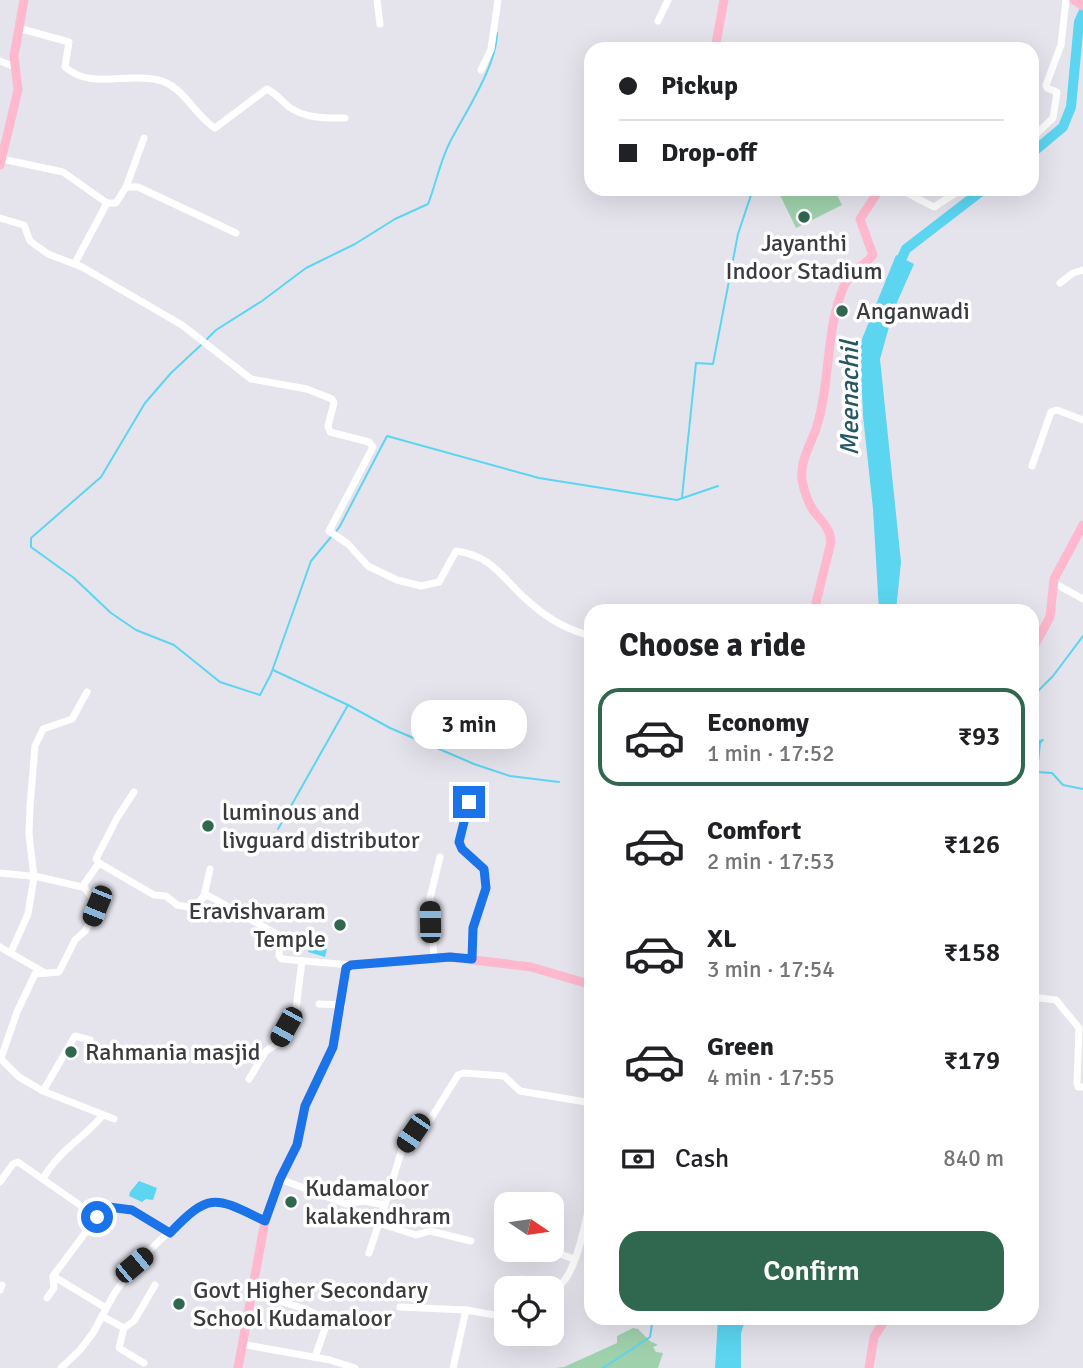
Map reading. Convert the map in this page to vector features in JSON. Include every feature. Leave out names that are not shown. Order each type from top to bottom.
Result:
[{"type":"main road","points":[[1,162],[18,90],[15,66],[18,28],[24,0]]},
{"type":"main road","points":[[716,42],[724,0]]},
{"type":"main road","points":[[1074,0],[1083,6]]},
{"type":"main road","points":[[816,604],[831,542],[830,533],[811,508],[806,496],[802,461],[822,406],[832,329],[843,288],[849,278],[873,255],[860,219],[875,196]]},
{"type":"main road","points":[[1039,637],[1050,617],[1054,579],[1083,524]]},
{"type":"main road","points":[[238,1368],[265,1221],[280,1179],[297,1145],[305,1106],[333,1047],[346,968],[351,965],[378,965],[434,958],[472,959],[531,967],[584,983]]},
{"type":"main road","points":[[869,1368],[874,1337],[882,1325]]},
{"type":"street","points":[[377,0],[380,24]]},
{"type":"street","points":[[481,70],[491,49],[498,0]]},
{"type":"street","points":[[658,21],[668,0]]},
{"type":"street","points":[[1039,130],[1055,113],[1057,92],[1047,89],[1046,85],[1061,45],[1066,0]]},
{"type":"street","points":[[18,28],[69,42],[65,66],[79,78],[150,78],[163,81],[215,128],[267,89],[303,114],[345,118]]},
{"type":"street","points":[[0,61],[15,66]]},
{"type":"street","points":[[1,162],[63,172],[107,203],[116,202],[126,187],[144,138]]},
{"type":"street","points":[[126,187],[138,187],[236,233]]},
{"type":"street","points":[[913,196],[934,207],[951,196]]},
{"type":"street","points":[[75,263],[107,203]]},
{"type":"street","points":[[0,218],[22,223],[30,241],[48,254],[75,263],[171,318],[253,380],[307,389],[332,398],[334,403],[328,426],[330,432],[372,445],[332,534],[348,544],[368,566],[397,580],[421,586],[439,582],[456,551],[473,553],[485,559],[534,607],[566,627],[584,633]]},
{"type":"street","points":[[1060,283],[1073,273],[1083,270]]},
{"type":"street","points":[[1032,466],[1051,412],[1057,410],[1083,419]]},
{"type":"street","points":[[1054,583],[1083,599]]},
{"type":"street","points":[[10,952],[28,914],[34,877],[29,834],[35,746],[43,729],[72,719],[86,692]]},
{"type":"street","points":[[464,791],[469,802],[459,842],[462,849],[484,869],[486,888],[473,928],[472,959]]},
{"type":"street","points":[[134,792],[96,859],[99,863],[154,895],[166,896],[177,905],[187,908],[197,906],[204,896],[210,870]]},
{"type":"street","points":[[434,958],[430,898],[440,857]]},
{"type":"street","points":[[83,886],[99,863]]},
{"type":"street","points":[[0,873],[12,872],[83,886],[92,896],[100,898],[92,919],[85,931],[75,940],[59,972],[35,974],[0,1058],[19,1077],[43,1091],[114,1119]]},
{"type":"street","points":[[204,896],[209,896],[280,936],[279,956],[282,959],[351,965]]},
{"type":"street","points":[[0,947],[46,973]]},
{"type":"street","points":[[249,1079],[266,1051],[277,1044],[296,1009],[302,961]]},
{"type":"street","points":[[1039,998],[1056,1000],[1079,1028],[1077,1083],[1078,1087],[1083,1087]]},
{"type":"street","points":[[319,1004],[342,1005]]},
{"type":"street","points":[[43,1091],[75,1036],[90,1040]]},
{"type":"street","points":[[369,1253],[402,1149],[413,1133],[430,1120],[458,1075],[469,1072],[504,1076],[520,1091],[584,1100]]},
{"type":"street","points":[[43,1178],[52,1161],[92,1128],[103,1115]]},
{"type":"street","points":[[0,1182],[13,1164],[18,1162],[97,1217]]},
{"type":"street","points":[[280,1179],[346,1204],[364,1201],[385,1205]]},
{"type":"street","points":[[61,1368],[80,1350],[134,1265],[192,1210],[212,1201],[228,1204],[265,1221]]},
{"type":"street","points":[[47,1298],[54,1287],[53,1276],[97,1217],[109,1207],[132,1210],[170,1233]]},
{"type":"street","points":[[379,1223],[416,1235],[430,1231],[471,1241]]},
{"type":"street","points":[[564,1280],[574,1259],[584,1223]]},
{"type":"street","points":[[564,1255],[574,1259]]},
{"type":"street","points":[[53,1276],[124,1328]]},
{"type":"street","points":[[144,1363],[119,1348],[124,1328],[134,1321],[155,1285]]},
{"type":"street","points":[[251,1292],[305,1309],[328,1320],[315,1357]]},
{"type":"street","points":[[400,1307],[466,1310],[494,1315]]},
{"type":"street","points":[[453,1368],[466,1310]]},
{"type":"street","points":[[242,1344],[315,1357],[328,1364],[355,1368]]},
{"type":"green space","name":"Jayanthi Indoor Stadium","points":[[780,196],[838,196],[842,205],[796,228]]},
{"type":"green space","points":[[633,1328],[658,1345],[653,1347],[656,1352],[663,1353],[658,1368],[556,1368],[564,1367],[617,1343],[617,1336]]},
{"type":"water","points":[[896,255],[914,264],[894,309],[880,359],[901,562],[897,604],[879,604],[873,509],[863,416],[860,344]]},
{"type":"water","points":[[311,940],[328,944],[325,957],[308,952]]},
{"type":"water","points":[[139,1181],[157,1188],[153,1200],[146,1199],[142,1202],[129,1196]]},
{"type":"water","points":[[718,1325],[744,1325],[741,1333],[741,1368],[715,1368]]},
{"type":"waterway","name":"Meenachil","points":[[1039,147],[1063,127],[1071,107],[1079,22],[1083,13]]},
{"type":"waterway","points":[[205,341],[216,330],[262,301],[306,268],[428,204],[447,149],[486,74],[496,46],[497,33]]},
{"type":"waterway","points":[[682,497],[696,363],[713,364],[738,234],[751,196]]},
{"type":"waterway","name":"Meenachil","points":[[896,271],[906,249],[975,196]]},
{"type":"waterway","points":[[201,345],[171,373],[145,403],[101,477],[31,538],[31,547],[74,578],[111,613],[136,630],[174,645],[220,682],[260,695],[271,674],[311,561],[331,537]]},
{"type":"waterway","points":[[335,533],[387,436],[539,478],[677,500],[718,486]]},
{"type":"waterway","points":[[1039,690],[1083,636]]},
{"type":"waterway","points":[[273,670],[390,728],[474,764],[510,776],[559,782]]},
{"type":"waterway","points":[[278,829],[348,705]]},
{"type":"waterway","points":[[1039,741],[1043,740],[1039,753]]},
{"type":"waterway","points":[[1039,772],[1052,773],[1063,785],[1083,789]]},
{"type":"waterway","points":[[603,1368],[650,1337],[652,1325]]},
{"type":"place","name":"Jayanthi Indoor Stadium","points":[[804,217]]},
{"type":"place","name":"Anganwadi","points":[[842,311]]},
{"type":"place","name":"luminous and livguard distributor","points":[[208,826]]},
{"type":"place","name":"Eravishvaram Temple","points":[[340,925]]},
{"type":"place","name":"Rahmania masjid","points":[[71,1052]]},
{"type":"place","name":"Kudamaloor kalakendhram","points":[[291,1202]]},
{"type":"place","name":"Govt Higher Secondary School Kudamaloor","points":[[179,1304]]},
{"type":"route","points":[[97,1217],[109,1207],[132,1210],[170,1233],[192,1210],[212,1201],[228,1204],[265,1221],[280,1179],[297,1145],[309,1095],[333,1047],[346,968],[351,965],[378,965],[434,958],[472,959],[473,928],[486,888],[484,869],[462,849],[459,842],[469,802]]}]
